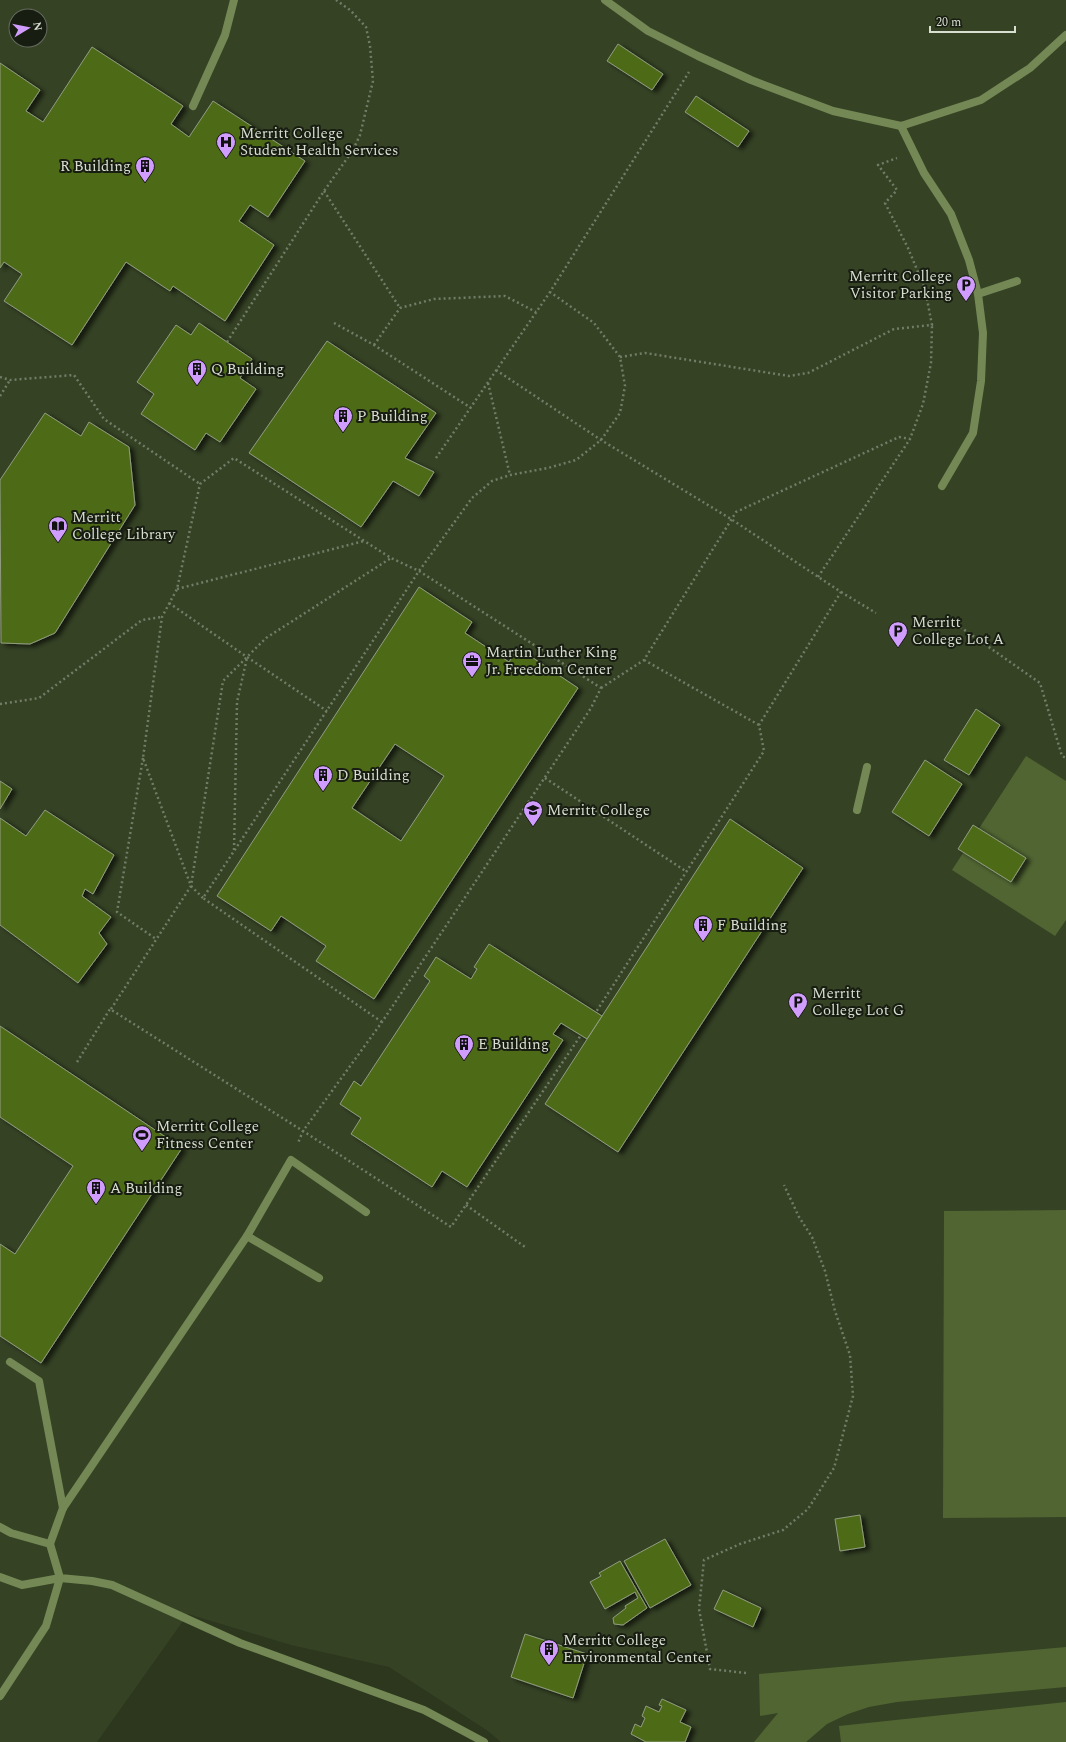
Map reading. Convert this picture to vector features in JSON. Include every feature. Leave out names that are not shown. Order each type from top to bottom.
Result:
[{"type":"lane","points":[[194,106],[225,35],[234,0]]},
{"type":"lane","points":[[605,0],[648,31],[751,80],[833,111],[901,126],[981,100],[1030,68],[1066,35]]},
{"type":"lane","points":[[901,126],[924,173],[951,214],[969,260],[978,294],[983,333],[981,381],[972,433],[942,486]]},
{"type":"lane","points":[[978,294],[1018,281]]},
{"type":"lane","points":[[857,810],[867,767]]},
{"type":"lane","points":[[0,1696],[46,1626],[60,1578],[50,1544],[63,1508],[247,1236],[291,1160],[366,1212]]},
{"type":"lane","points":[[247,1236],[319,1278]]},
{"type":"lane","points":[[10,1362],[39,1381],[63,1508]]},
{"type":"lane","points":[[0,1527],[11,1533],[50,1544]]},
{"type":"lane","points":[[0,1577],[22,1585],[60,1578],[92,1581],[112,1585],[240,1643],[424,1710],[484,1742]]},
{"type":"path","points":[[227,342],[324,191],[353,150],[360,136],[373,81],[366,27],[350,10],[336,0]]},
{"type":"path","points":[[436,458],[550,292],[698,56]]},
{"type":"path","points":[[818,577],[910,439],[923,404],[931,363],[932,325],[924,289],[908,248],[884,203],[897,190],[878,165],[914,152]]},
{"type":"path","points":[[324,191],[400,308]]},
{"type":"path","points":[[203,898],[419,571],[472,498],[492,481],[510,475],[548,468],[576,460],[601,440],[620,413],[625,386],[620,357],[594,323],[550,292]]},
{"type":"path","points":[[374,345],[400,308],[434,299],[505,296],[536,312]]},
{"type":"path","points":[[334,323],[374,345],[471,408]]},
{"type":"path","points":[[620,357],[645,353],[789,376],[808,373],[894,329],[932,325]]},
{"type":"path","points":[[496,370],[601,440],[731,519],[841,592],[876,613]]},
{"type":"path","points":[[0,378],[10,380],[74,375],[104,419],[200,484]]},
{"type":"path","points":[[0,396],[10,380]]},
{"type":"path","points":[[488,383],[510,475]]},
{"type":"path","points":[[303,1131],[382,1022],[591,708],[601,688],[644,660],[736,512],[899,437],[910,439]]},
{"type":"path","points":[[156,939],[117,912],[143,758],[162,617],[177,589],[200,484],[234,458],[391,558],[419,571],[601,688]]},
{"type":"path","points":[[177,589],[365,541]]},
{"type":"path","points":[[77,1062],[191,886],[223,681],[266,638],[391,558]]},
{"type":"path","points":[[596,1012],[764,751],[759,725],[841,592]]},
{"type":"path","points":[[170,603],[247,657],[327,710]]},
{"type":"path","points":[[0,704],[39,698],[142,620],[162,617]]},
{"type":"path","points":[[956,624],[1040,683],[1062,756],[1066,758]]},
{"type":"path","points":[[234,851],[237,702],[247,657]]},
{"type":"path","points":[[644,660],[759,725]]},
{"type":"path","points":[[143,758],[191,886],[203,898],[382,1022]]},
{"type":"path","points":[[545,778],[687,872]]},
{"type":"path","points":[[110,1009],[451,1227],[581,1035]]},
{"type":"path","points":[[746,1673],[710,1669],[700,1609],[704,1560],[740,1544],[783,1530],[808,1509],[834,1468],[854,1396],[850,1355],[835,1311],[825,1271],[812,1237],[799,1217],[784,1185]]},
{"type":"path","points":[[466,1205],[525,1247]]},
{"type":"shaded area","name":"Merritt College","points":[[0,0],[1066,0],[1066,1742],[501,1742],[488,1731],[389,1667],[291,1645],[188,1614],[97,1742],[0,1742]]},
{"type":"shaded area","points":[[1026,756],[1066,781],[1066,920],[1055,936],[952,870]]},
{"type":"shaded area","points":[[1066,1210],[1066,1517],[943,1518],[944,1211]]},
{"type":"shaded area","points":[[1066,1647],[1066,1687],[897,1702],[869,1707],[848,1714],[827,1724],[806,1742],[754,1742],[778,1713],[760,1716],[759,1674]]},
{"type":"shaded area","points":[[1066,1702],[1066,1742],[841,1742],[839,1726]]},
{"type":"building","points":[[618,44],[663,74],[652,90],[607,61]]},
{"type":"building","name":"R Building","points":[[92,47],[183,106],[171,124],[189,137],[213,101],[305,161],[268,217],[250,205],[239,221],[274,245],[225,321],[173,286],[170,291],[126,262],[72,345],[4,301],[22,274],[4,262],[0,268],[0,63],[40,90],[26,111],[43,122]]},
{"type":"building","points":[[696,96],[749,131],[738,147],[685,112]]},
{"type":"building","name":"Q Building","points":[[199,323],[252,359],[240,378],[256,389],[220,442],[206,433],[195,450],[141,414],[154,394],[137,382],[176,325],[191,335]]},
{"type":"building","name":"P Building","points":[[327,341],[436,413],[405,458],[434,472],[419,496],[393,481],[361,527],[249,453]]},
{"type":"building","points":[[45,413],[81,436],[89,422],[129,447],[135,505],[55,633],[30,644],[1,643],[0,480]]},
{"type":"building","name":"D Building","points":[[419,587],[472,622],[465,633],[509,662],[518,648],[578,688],[374,999],[316,961],[326,946],[281,916],[271,931],[217,896]],"holes":[[[395,744],[444,776],[401,841],[352,808]]]},
{"type":"building","points":[[976,709],[1000,725],[969,775],[944,760]]},
{"type":"building","points":[[925,760],[962,784],[929,836],[892,812]]},
{"type":"building","points":[[0,781],[12,789],[0,809]]},
{"type":"building","points":[[45,810],[114,855],[93,894],[85,889],[82,896],[111,917],[99,933],[107,944],[78,983],[0,925],[0,818],[26,836]]},
{"type":"building","name":"F Building","points":[[730,819],[803,868],[618,1152],[545,1104]]},
{"type":"building","points":[[973,825],[1026,858],[1011,882],[958,849]]},
{"type":"building","name":"E Building","points":[[489,944],[602,1016],[587,1039],[561,1023],[553,1034],[563,1040],[467,1187],[442,1171],[432,1187],[351,1134],[361,1118],[340,1104],[354,1081],[361,1086],[430,981],[424,976],[436,957],[471,979],[477,969],[474,967]]},
{"type":"building","name":"A Building","points":[[0,1026],[182,1148],[41,1363],[0,1336],[0,1244],[15,1254],[73,1166],[0,1117]]},
{"type":"building","points":[[860,1515],[865,1547],[840,1551],[835,1519]]},
{"type":"building","name":"Merritt College Environmental Center","points":[[665,1539],[691,1585],[650,1608],[624,1561]]},
{"type":"building","name":"Merritt College Environmental Center","points":[[620,1561],[647,1608],[623,1625],[614,1624],[613,1618],[626,1608],[625,1606],[638,1598],[635,1592],[605,1609],[590,1582],[601,1576],[599,1573]]},
{"type":"building","points":[[723,1590],[761,1608],[753,1627],[714,1609]]},
{"type":"building","name":"Merritt College Environmental Center","points":[[525,1634],[587,1654],[573,1698],[511,1677]]},
{"type":"building","points":[[662,1699],[686,1710],[680,1722],[691,1727],[685,1742],[646,1742],[631,1734],[635,1724],[641,1727],[645,1718],[642,1716],[646,1706],[659,1712],[662,1706],[659,1705]]},
{"type":"place","name":"Merritt College Student Health Services","points":[[226,159]]},
{"type":"place","name":"R Building","points":[[145,183]]},
{"type":"place","name":"Merritt College Visitor Parking","points":[[966,302]]},
{"type":"place","name":"Q Building","points":[[197,386]]},
{"type":"place","name":"P Building","points":[[343,433]]},
{"type":"place","name":"Merritt College Library","points":[[58,543]]},
{"type":"place","name":"Merritt College Lot A","points":[[898,648]]},
{"type":"place","name":"Martin Luther King Jr. Freedom Center","points":[[472,678]]},
{"type":"place","name":"D Building","points":[[323,792]]},
{"type":"place","name":"Merritt College","points":[[533,827]]},
{"type":"place","name":"F Building","points":[[703,942]]},
{"type":"place","name":"Merritt College Lot G","points":[[798,1019]]},
{"type":"place","name":"E Building","points":[[464,1061]]},
{"type":"place","name":"Merritt College Fitness Center","points":[[142,1152]]},
{"type":"place","name":"A Building","points":[[96,1205]]},
{"type":"place","name":"Merritt College Environmental Center","points":[[549,1666]]}]
